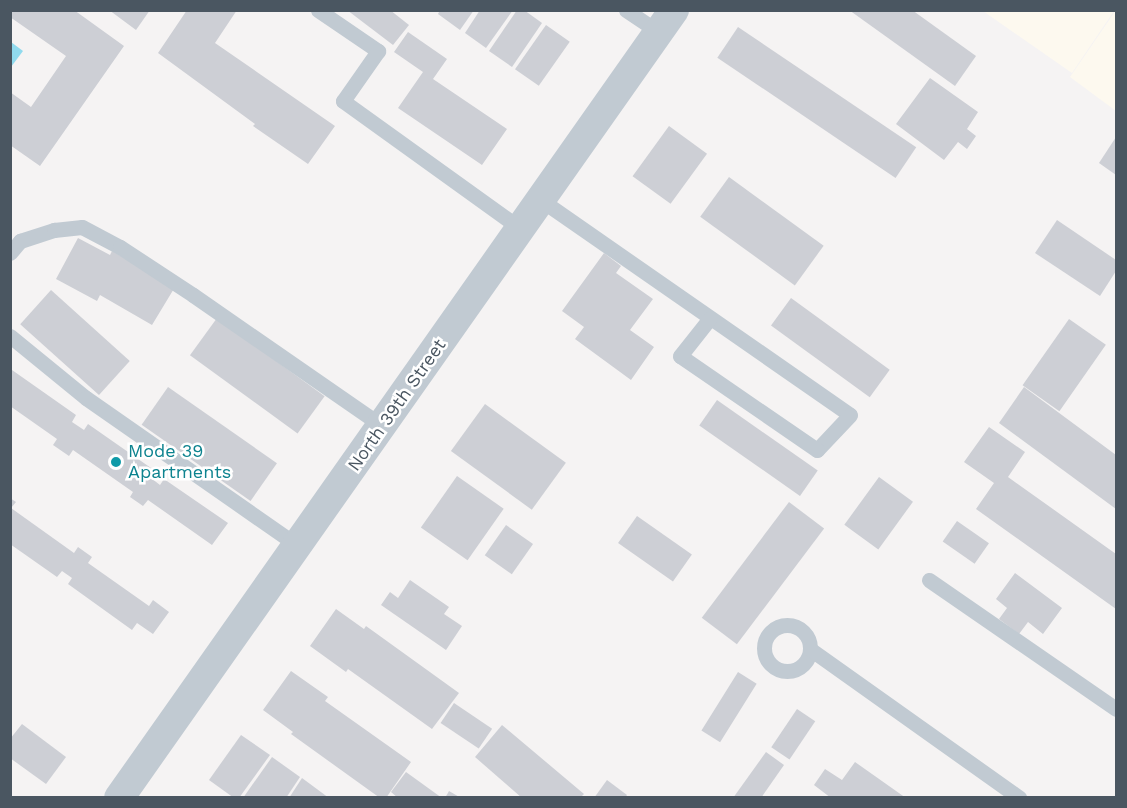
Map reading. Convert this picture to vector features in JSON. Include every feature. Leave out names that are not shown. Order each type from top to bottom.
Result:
[{"type":"street","name":"North 39th Street","points":[[119,798],[666,21]]},
{"type":"lane","points":[[318,10],[378,51],[343,101],[521,229]]},
{"type":"lane","points":[[626,10],[666,21]]},
{"type":"lane","points":[[541,200],[850,415],[817,450],[680,356],[710,318]]},
{"type":"lane","points":[[10,253],[20,241],[54,230],[82,227],[120,247],[193,295],[382,426]]},
{"type":"lane","points":[[10,336],[86,398],[298,546]]},
{"type":"lane","points":[[929,580],[1116,709]]},
{"type":"lane","points":[[810,649],[1020,798]]},
{"type":"shaded area","points":[[1116,10],[1116,111],[1070,77]]},
{"type":"shaded area","points":[[983,11],[1114,11],[1072,73]]},
{"type":"water","points":[[11,42],[23,51],[11,67]]},
{"type":"building","points":[[10,10],[74,10],[124,46],[40,166],[10,145],[10,92],[31,107],[66,56],[10,17]]},
{"type":"building","points":[[109,10],[150,10],[136,30]]},
{"type":"building","points":[[187,10],[237,10],[215,43],[335,126],[308,164],[253,126],[255,124],[158,53]]},
{"type":"building","points":[[347,10],[390,10],[409,25],[393,45]]},
{"type":"building","points":[[440,10],[474,10],[460,30],[438,14]]},
{"type":"building","points":[[480,10],[513,10],[486,48],[465,33]]},
{"type":"building","points":[[517,10],[524,10],[542,23],[512,67],[489,51]]},
{"type":"building","points":[[849,10],[912,10],[976,56],[955,86]]},
{"type":"building","points":[[546,25],[570,42],[539,86],[515,69]]},
{"type":"building","points":[[738,27],[916,147],[896,178],[717,58]]},
{"type":"building","points":[[408,32],[447,59],[433,79],[507,129],[482,165],[398,108],[423,72],[394,52]]},
{"type":"building","points":[[930,78],[978,112],[967,129],[976,136],[967,149],[958,142],[944,160],[896,124]]},
{"type":"building","points":[[669,126],[707,154],[671,204],[633,176]]},
{"type":"building","points":[[1116,137],[1116,175],[1099,163]]},
{"type":"building","points":[[729,177],[824,246],[795,285],[700,217]]},
{"type":"building","points":[[1057,220],[1116,260],[1116,271],[1100,296],[1035,253]]},
{"type":"building","points":[[78,238],[110,255],[112,251],[175,287],[152,325],[100,295],[97,301],[56,279]]},
{"type":"building","points":[[604,253],[621,266],[616,273],[653,299],[630,330],[654,347],[631,380],[575,339],[584,327],[562,311]]},
{"type":"building","points":[[51,290],[130,361],[99,395],[20,324]]},
{"type":"building","points":[[791,298],[890,370],[870,397],[771,326]]},
{"type":"building","points":[[217,318],[325,396],[298,433],[190,355]]},
{"type":"building","points":[[1069,319],[1106,345],[1059,411],[1023,385]]},
{"type":"building","name":"Mode 39 Apartments","points":[[12,370],[76,415],[72,422],[84,430],[88,424],[151,468],[147,475],[160,485],[164,479],[228,523],[212,545],[148,500],[143,506],[130,497],[133,492],[73,450],[69,456],[53,445],[57,439],[10,406]]},
{"type":"building","points":[[168,387],[277,463],[251,501],[142,425]]},
{"type":"building","points":[[1024,387],[1116,455],[1116,509],[999,423]]},
{"type":"building","points":[[717,400],[818,471],[800,496],[699,425]]},
{"type":"building","points":[[485,404],[566,463],[532,510],[451,451]]},
{"type":"building","points":[[989,427],[1025,452],[1008,477],[1116,554],[1116,609],[976,509],[994,483],[964,462]]},
{"type":"building","points":[[457,476],[504,509],[468,560],[421,528]]},
{"type":"building","points":[[879,477],[913,502],[878,549],[844,525]]},
{"type":"building","points":[[10,498],[16,502],[11,508],[74,553],[78,547],[92,557],[88,563],[149,606],[153,600],[169,612],[153,634],[137,623],[132,630],[68,584],[72,578],[62,571],[57,577],[10,544]]},
{"type":"building","points":[[789,502],[824,528],[737,644],[702,618]]},
{"type":"building","points":[[637,516],[692,554],[673,581],[618,543]]},
{"type":"building","points":[[957,521],[989,543],[975,564],[943,541]]},
{"type":"building","points":[[506,525],[533,544],[512,574],[485,555]]},
{"type":"building","points":[[1015,573],[1062,608],[1043,634],[1028,622],[1019,634],[999,619],[1007,608],[996,599]]},
{"type":"building","points":[[410,580],[449,607],[444,614],[462,626],[446,650],[381,605],[390,592],[398,598]]},
{"type":"building","points":[[336,609],[364,629],[366,626],[459,693],[432,729],[348,669],[346,672],[310,646]]},
{"type":"building","points":[[291,671],[328,697],[325,701],[411,762],[386,798],[380,798],[291,734],[293,732],[263,710]]},
{"type":"building","points":[[738,672],[757,684],[720,742],[701,731]]},
{"type":"building","points":[[454,703],[492,729],[479,749],[441,723]]},
{"type":"building","points":[[797,709],[815,721],[790,759],[771,747]]},
{"type":"building","points":[[22,724],[66,757],[46,784],[10,758],[10,739]]},
{"type":"building","points":[[502,725],[584,794],[580,798],[522,798],[475,757]]},
{"type":"building","points":[[241,735],[270,755],[239,798],[234,798],[209,780]]},
{"type":"building","points":[[766,752],[784,765],[761,798],[733,798]]},
{"type":"building","points":[[272,757],[300,777],[286,798],[243,798]]},
{"type":"building","points":[[855,762],[906,798],[831,798],[814,785],[825,769],[842,780]]},
{"type":"building","points":[[406,772],[442,798],[398,798],[391,792]]},
{"type":"building","points":[[302,778],[329,798],[289,798]]},
{"type":"building","points":[[607,780],[627,795],[625,798],[594,798]]},
{"type":"building","points":[[449,791],[461,798],[445,798]]},
{"type":"place","name":"Mode 39 Apartments","points":[[116,462]]}]
